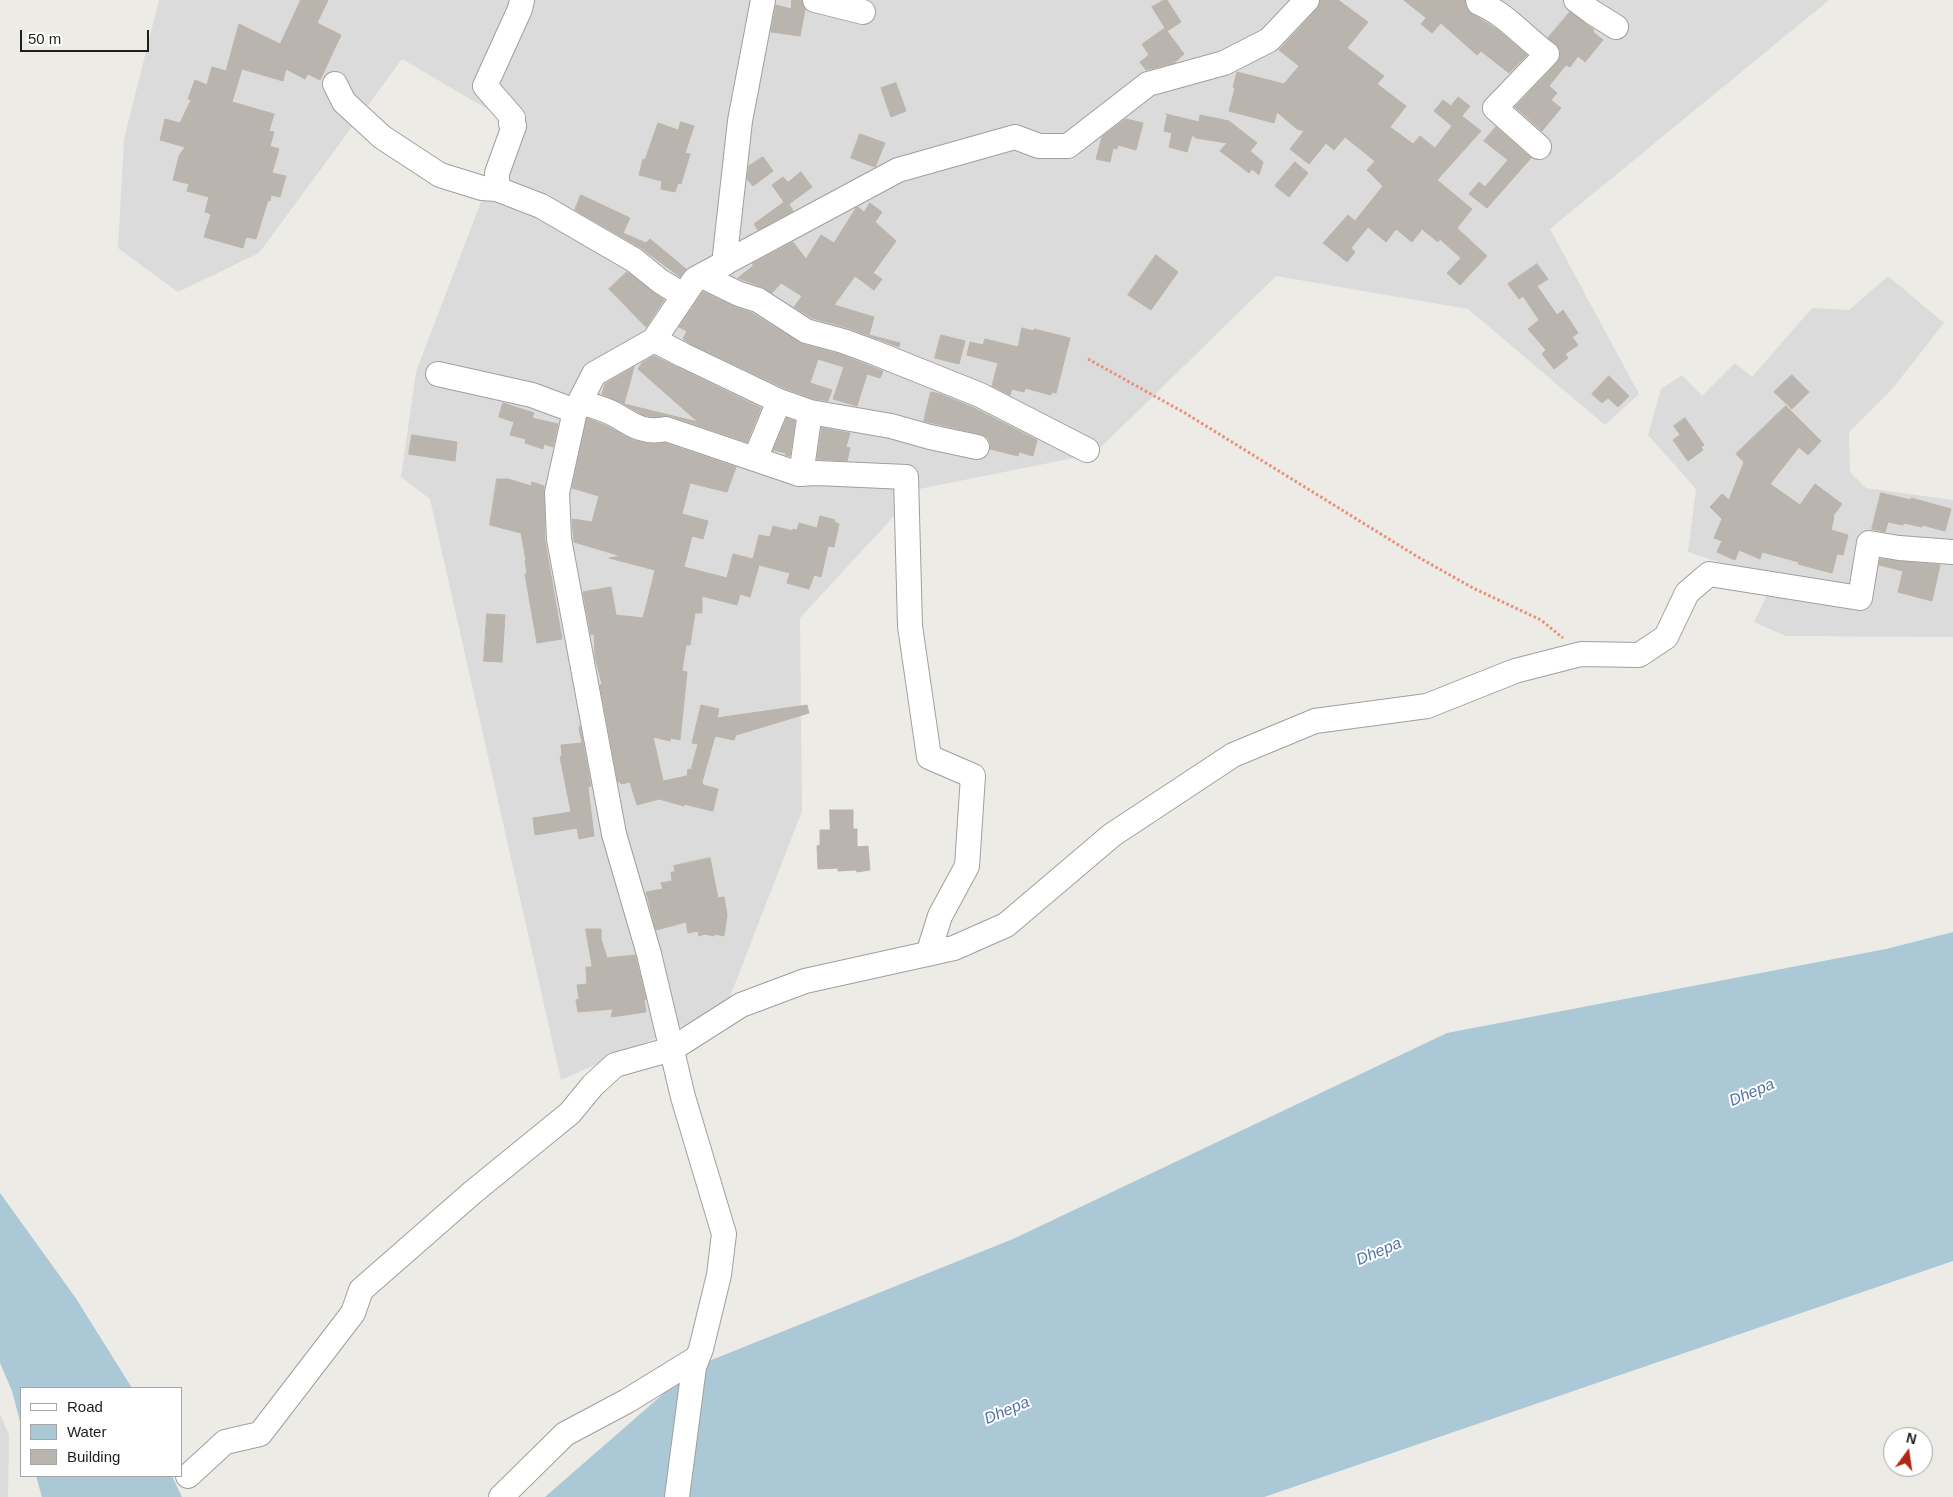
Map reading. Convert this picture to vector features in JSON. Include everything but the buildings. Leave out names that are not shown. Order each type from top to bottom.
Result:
[{"type":"street","points":[[497,189],[497,172],[514,126],[511,123],[513,118],[485,86],[520,9],[522,0]]},
{"type":"street","points":[[724,264],[740,121],[763,0]]},
{"type":"street","points":[[815,0],[863,12]]},
{"type":"street","points":[[677,1497],[694,1367],[701,1348],[719,1275],[724,1234],[683,1096],[649,954],[614,834],[559,539],[557,493],[575,411],[594,374],[654,340],[695,279],[898,170],[1015,137],[1039,146],[1068,146],[1148,84],[1224,63],[1269,40],[1307,0]]},
{"type":"street","points":[[1478,0],[1479,3],[1510,20],[1526,38],[1547,54],[1495,108],[1540,147]]},
{"type":"street","points":[[1579,1],[1616,27]]},
{"type":"street","points":[[335,84],[344,102],[382,137],[440,175],[482,188],[497,189],[541,206],[598,237],[684,296]]},
{"type":"street","points":[[702,276],[739,294],[758,300],[806,331],[843,341],[873,352],[980,395],[1087,450]]},
{"type":"street","points":[[654,340],[779,401],[810,412],[891,426],[977,447]]},
{"type":"street","points":[[438,374],[532,395],[575,411]]},
{"type":"street","points":[[755,459],[779,401]]},
{"type":"street","points":[[575,411],[584,403],[612,414],[629,425],[654,432],[666,429],[799,474],[817,473],[906,477],[910,626],[929,757],[973,776],[967,866],[940,916],[928,954]]},
{"type":"street","points":[[799,474],[803,461],[810,412]]},
{"type":"street","points":[[188,1476],[225,1442],[260,1434],[353,1312],[361,1290],[473,1192],[570,1113],[593,1085],[616,1065],[672,1049],[742,1005],[805,981],[954,948],[1006,925],[1112,835],[1233,755],[1315,720],[1360,716],[1427,706],[1514,671],[1582,654],[1639,655],[1666,637],[1687,593],[1709,574],[1860,598],[1869,543],[1900,548],[1953,552]]},
{"type":"street","points":[[501,1497],[565,1434],[627,1401],[697,1358]]},
{"type":"path","points":[[1088,359],[1185,413],[1418,557],[1474,588],[1541,620],[1582,654]]},
{"type":"shaded area","points":[[159,0],[1829,0],[1550,229],[1639,394],[1605,425],[1468,309],[1276,276],[1094,454],[919,489],[800,618],[802,811],[726,1007],[561,1080],[430,499],[401,477],[416,372],[511,123],[402,59],[259,253],[178,292],[118,248],[124,139]]},
{"type":"shaded area","points":[[1888,276],[1944,323],[1893,388],[1849,432],[1850,472],[1866,488],[1953,500],[1953,637],[1786,636],[1754,622],[1774,580],[1688,552],[1696,489],[1648,435],[1661,389],[1682,375],[1702,396],[1735,363],[1752,377],[1812,308],[1849,310]]},
{"type":"shaded area","points":[[0,1414],[9,1435],[8,1497],[0,1497]]},
{"type":"water","name":"Dhepa","points":[[1953,932],[1953,1261],[1264,1497],[545,1497],[694,1367],[1013,1239],[1447,1033],[1886,949]]},
{"type":"water","points":[[0,1193],[75,1297],[131,1387],[20,1387],[20,1421],[12,1391],[0,1363]]},
{"type":"water","points":[[36,1477],[172,1477],[182,1497],[42,1497]]}]
